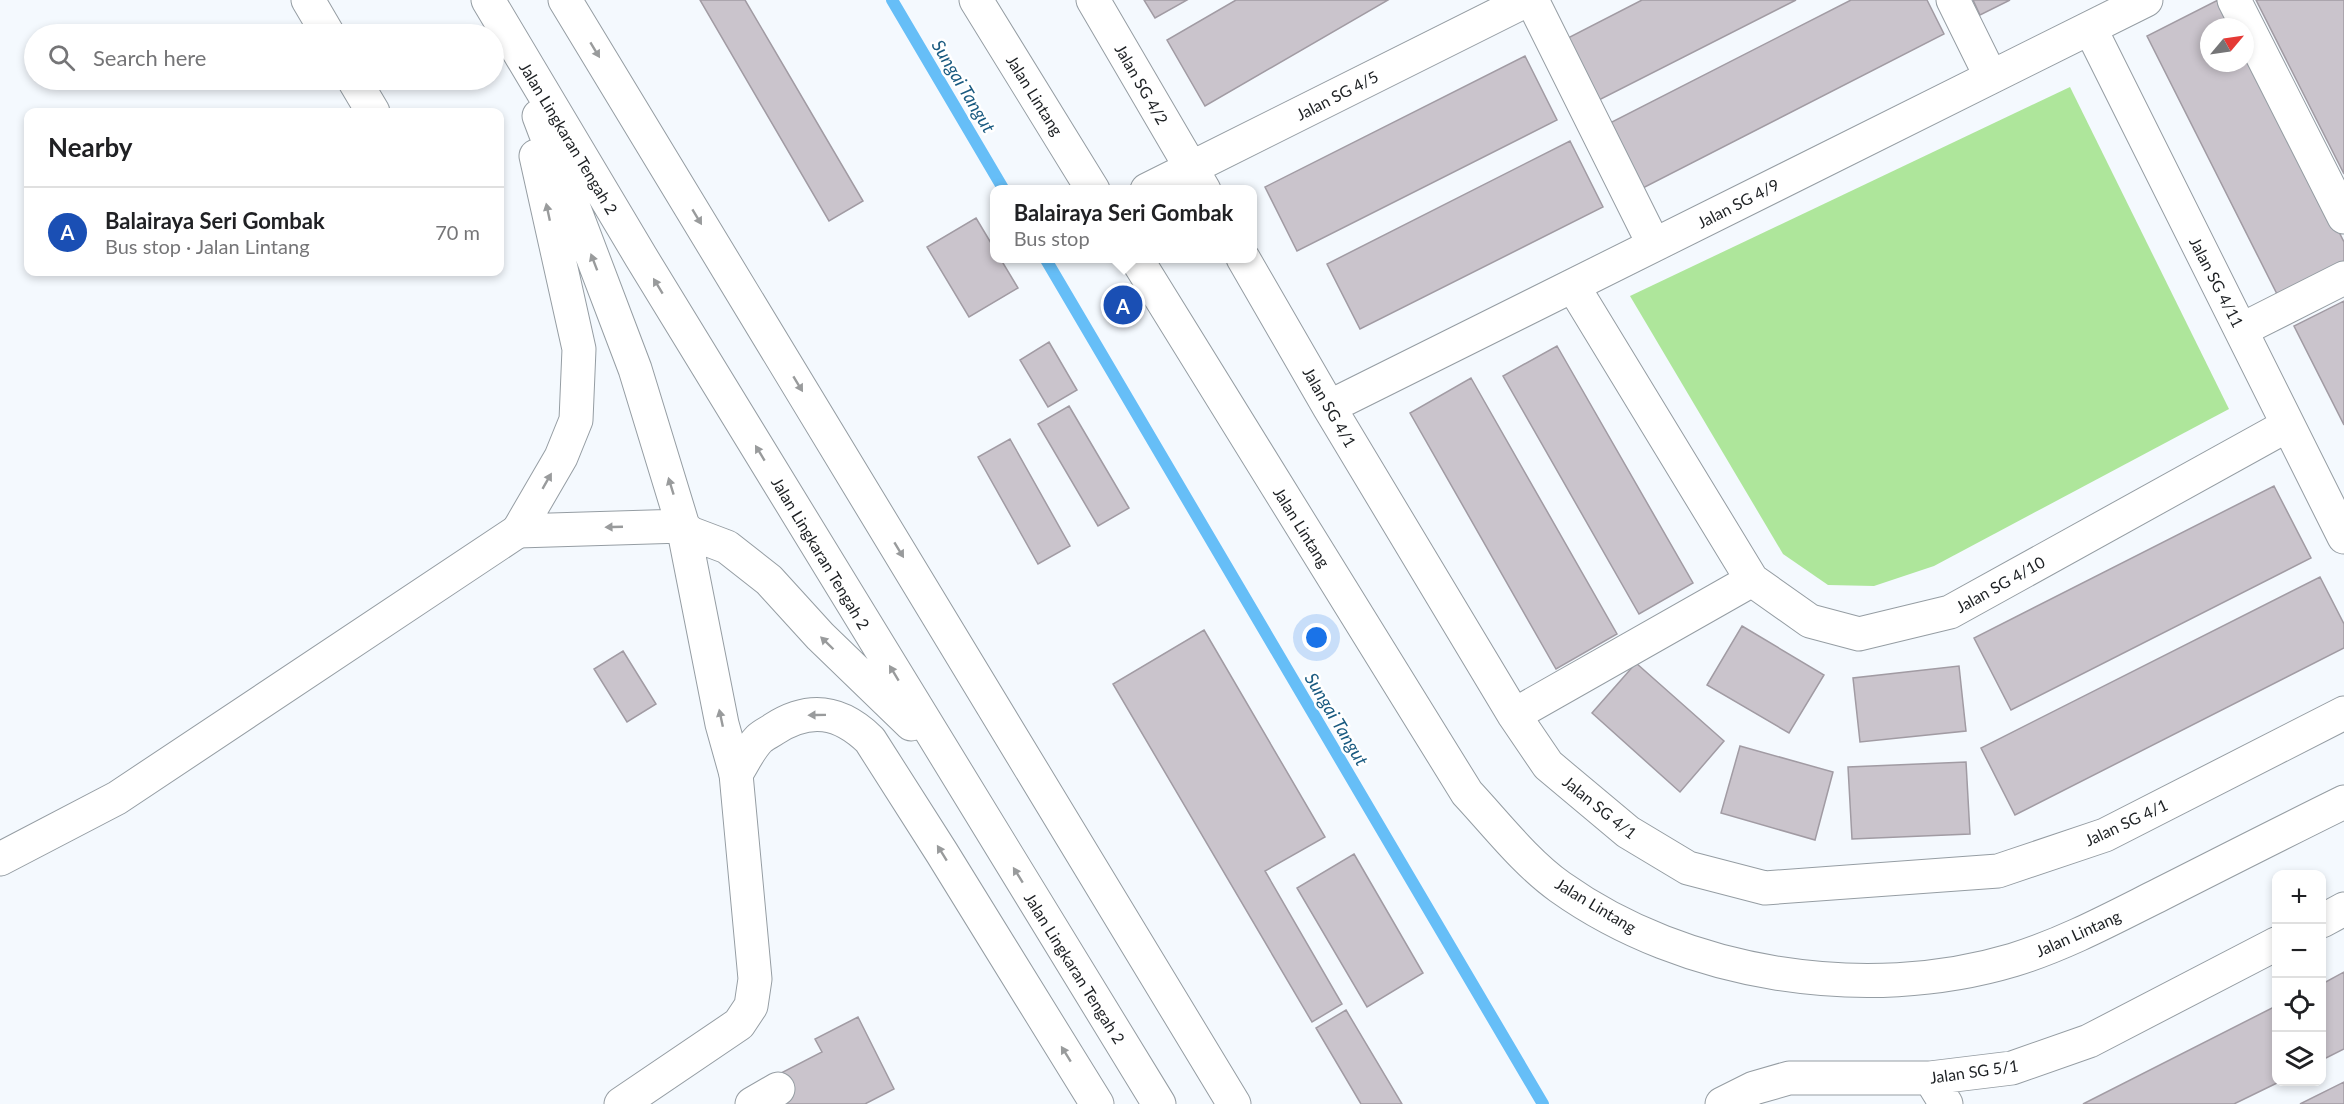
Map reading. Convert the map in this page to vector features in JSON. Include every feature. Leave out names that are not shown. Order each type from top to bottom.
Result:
[{"type":"main road","points":[[309,0],[322,24]]},
{"type":"main road","name":"Jalan Lingkaran Tengah 2","points":[[488,0],[502,24]]},
{"type":"main road","points":[[565,0],[1234,1104]]},
{"type":"main road","name":"Jalan Lintang","points":[[976,0],[1091,185]]},
{"type":"main road","name":"Jalan SG 4/2","points":[[1093,0],[1197,179]]},
{"type":"main road","points":[[1530,0],[1654,245]]},
{"type":"main road","name":"Jalan SG 4/5","points":[[1167,185],[1197,179],[1475,11],[1530,0]]},
{"type":"main road","points":[[1953,0],[1991,77]]},
{"type":"main road","name":"Jalan SG 4/9","points":[[1329,407],[2146,0]]},
{"type":"main road","points":[[2234,0],[2344,217]]},
{"type":"main road","name":"Jalan Lingkaran Tengah 2","points":[[504,28],[945,757],[1159,1104]]},
{"type":"main road","name":"Jalan SG 4/11","points":[[2090,28],[2344,537]]},
{"type":"main road","points":[[510,39],[635,369],[683,526],[722,724],[736,774],[755,979],[751,1006],[739,1024],[621,1104]]},
{"type":"main road","points":[[0,859],[117,798],[518,531],[561,457],[576,420],[579,349],[510,39]]},
{"type":"main road","points":[[360,90],[371,108]]},
{"type":"main road","name":"Jalan Lintang","points":[[1139,263],[1467,793],[1536,866],[1558,885],[1613,919],[1661,942],[1732,966],[1819,979],[1888,979],[1960,972],[2013,960],[2072,939],[2344,802]]},
{"type":"main road","name":"Jalan SG 4/1","points":[[1247,263],[1329,407],[1514,715],[1548,765],[1628,832],[1688,868],[1765,888],[1998,871],[2105,836],[2344,713]]},
{"type":"main road","points":[[2241,330],[2344,278]]},
{"type":"main road","name":"Jalan SG 4/10","points":[[1573,286],[1752,580],[1810,621],[1859,634],[1950,612],[2288,425]]},
{"type":"main road","points":[[518,531],[683,526],[690,533],[727,547],[769,580],[820,636],[945,757]]},
{"type":"main road","points":[[1514,715],[1752,580]]},
{"type":"main road","points":[[736,774],[759,739],[789,719],[816,713],[839,717],[870,740],[1097,1104]]},
{"type":"main road","points":[[2326,919],[2344,909]]},
{"type":"main road","name":"Jalan SG 5/1","points":[[1722,1104],[1754,1088],[1789,1078],[1938,1091],[2089,1041],[2272,947]]},
{"type":"green space","points":[[2070,87],[2229,409],[1934,566],[1874,586],[1828,585],[1783,554],[1630,296]]},
{"type":"building","points":[[700,0],[745,0],[863,201],[829,221]]},
{"type":"building","points":[[1144,0],[1187,0],[1155,18]]},
{"type":"building","points":[[1236,0],[1388,0],[1205,106],[1167,40]]},
{"type":"building","points":[[1642,0],[1796,0],[1595,102],[1564,40]]},
{"type":"building","points":[[1851,0],[1927,0],[1944,34],[1639,190],[1606,125]]},
{"type":"building","points":[[1973,0],[2010,0],[1980,15]]},
{"type":"building","points":[[2218,0],[2229,18],[2200,18],[2200,72],[2254,72],[2254,64],[2344,242],[2344,265],[2279,298],[2147,36]]},
{"type":"building","points":[[2256,0],[2344,0],[2344,174]]},
{"type":"building","points":[[1525,56],[1557,120],[1297,251],[1265,187]]},
{"type":"building","points":[[1570,141],[1603,207],[1360,329],[1327,264]]},
{"type":"building","points":[[976,218],[990,241],[990,263],[1003,263],[1018,288],[969,317],[927,247]]},
{"type":"building","points":[[2344,301],[2344,425],[2294,326]]},
{"type":"building","points":[[1049,342],[1077,390],[1048,407],[1020,360]]},
{"type":"building","points":[[1557,346],[1693,583],[1639,614],[1503,376]]},
{"type":"building","points":[[1471,378],[1617,634],[1556,669],[1410,413]]},
{"type":"building","points":[[1069,406],[1129,508],[1098,526],[1038,424]]},
{"type":"building","points":[[1010,439],[1070,546],[1038,564],[978,457]]},
{"type":"building","points":[[2274,486],[2311,558],[2011,710],[1974,638]]},
{"type":"building","points":[[2320,577],[2344,624],[2344,648],[2015,815],[1981,748]]},
{"type":"building","points":[[1742,626],[1824,675],[1789,733],[1707,685]]},
{"type":"building","points":[[1204,630],[1325,837],[1265,871],[1342,1004],[1312,1022],[1113,684]]},
{"type":"building","points":[[623,651],[656,704],[627,722],[594,669]]},
{"type":"building","points":[[1636,663],[1724,741],[1680,792],[1592,713]]},
{"type":"building","points":[[1959,666],[1966,731],[1860,742],[1853,678]]},
{"type":"building","points":[[1740,746],[1833,772],[1815,840],[1721,813]]},
{"type":"building","points":[[1966,762],[1970,834],[1852,839],[1848,767]]},
{"type":"building","points":[[1354,854],[1423,973],[1367,1007],[1297,888]]},
{"type":"building","points":[[2344,972],[2344,1049],[2326,1058],[2326,1032],[2326,982]]},
{"type":"building","points":[[2272,1008],[2272,1085],[2234,1104],[2083,1104]]},
{"type":"building","points":[[1346,1010],[1402,1104],[1361,1104],[1316,1028]]},
{"type":"building","points":[[858,1017],[894,1089],[865,1104],[772,1104],[792,1094],[781,1073],[822,1052],[815,1039]]},
{"type":"building","points":[[2344,1082],[2344,1104],[2300,1104]]},
{"type":"waterway","name":"Sungai Tangut","points":[[892,0],[1001,185]]},
{"type":"waterway","name":"Sungai Tangut","points":[[1048,263],[1543,1104]]},
{"type":"place","name":"Balairaya Seri Gombak","points":[[1123,305]]}]
